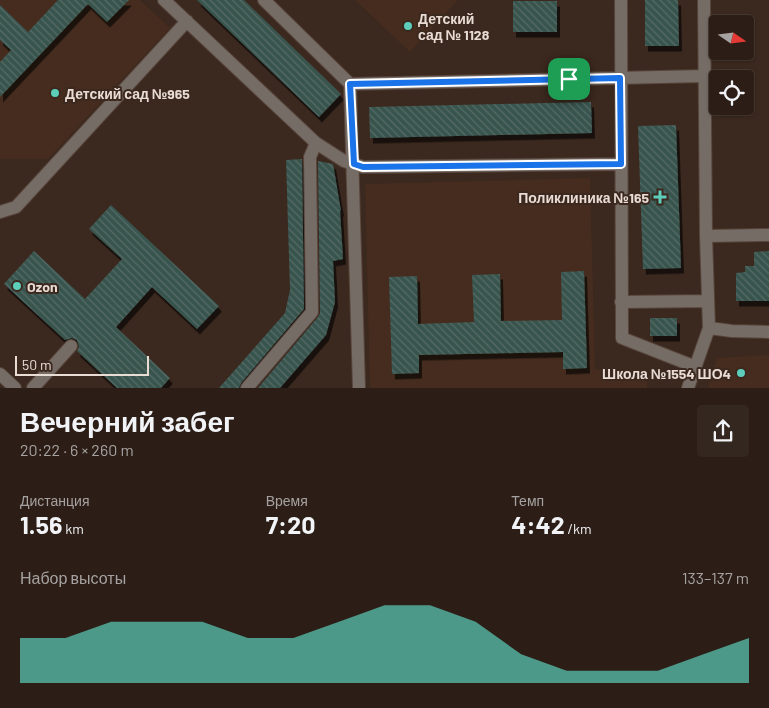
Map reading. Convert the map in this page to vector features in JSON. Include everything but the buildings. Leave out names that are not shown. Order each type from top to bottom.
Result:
[{"type":"lane","points":[[164,0],[316,143],[344,161],[363,167],[621,164]]},
{"type":"lane","points":[[264,0],[350,84],[354,164],[359,388]]},
{"type":"lane","points":[[621,0],[622,338],[696,367]]},
{"type":"lane","points":[[688,388],[709,328],[706,236],[704,0]]},
{"type":"lane","points":[[0,212],[16,207],[187,21]]},
{"type":"lane","points":[[350,84],[704,76]]},
{"type":"lane","points":[[247,388],[312,312],[310,157],[316,143]]},
{"type":"lane","points":[[706,236],[769,235]]},
{"type":"lane","points":[[622,302],[708,301]]},
{"type":"lane","points":[[709,328],[769,332]]},
{"type":"lane","points":[[33,388],[72,346]]},
{"type":"lane","points":[[0,374],[15,388]]},
{"type":"shaded area","name":"Детский сад №965","points":[[0,0],[140,0],[170,28],[48,159],[0,159]]},
{"type":"shaded area","name":"Детский сад № 1128","points":[[355,0],[458,0],[410,52]]},
{"type":"shaded area","points":[[590,178],[595,370],[647,369],[647,388],[370,388],[365,184]]},
{"type":"shaded area","name":"Школа №1554 ШО4","points":[[769,355],[769,388],[708,388],[717,358]]},
{"type":"place","name":"Детский сад № 1128","points":[[408,26]]},
{"type":"place","name":"Детский сад №965","points":[[55,93]]},
{"type":"place","name":"Поликлиника №165","points":[[660,197]]},
{"type":"place","name":"Ozon","points":[[17,286]]},
{"type":"place","name":"Школа №1554 ШО4","points":[[741,373]]},
{"type":"route","points":[[620,78],[621,164],[363,167],[354,164],[350,84],[569,79],[620,78]]}]
